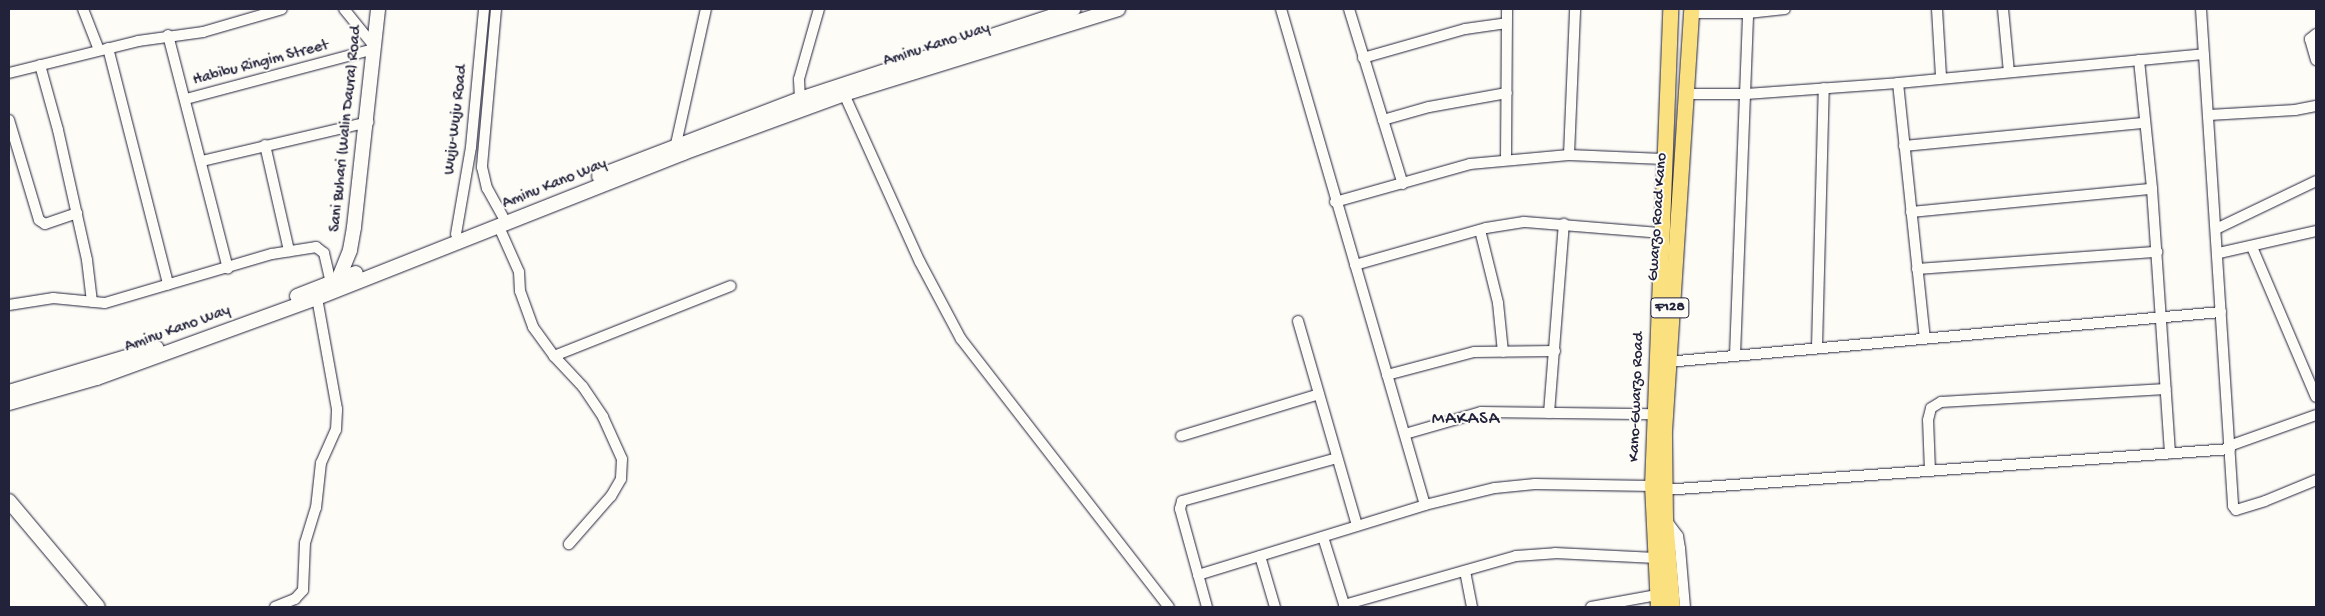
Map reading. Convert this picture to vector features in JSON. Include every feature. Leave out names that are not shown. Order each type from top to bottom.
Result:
[{"type":"main road","name":"Sani Buhari (Walin Daura) Road","points":[[335,281],[350,250],[368,122],[378,9]]},
{"type":"main road","name":"Aminu Kano Way","points":[[9,392],[169,344],[456,234],[501,222],[844,94],[868,81],[1074,9]]},
{"type":"main road","name":"Aminu Kano Way","points":[[9,403],[97,378],[317,298],[501,222],[676,144],[800,99],[1118,9]]},
{"type":"main road","name":"Kano-Gwarzo Road","points":[[1657,601],[1658,488],[1655,414],[1670,9]]},
{"type":"main road","name":"Gwarzo Road Kano","points":[[1672,607],[1665,519],[1658,488],[1691,11]]},
{"type":"main road","points":[[9,501],[98,607]]},
{"type":"street","points":[[82,9],[104,49],[168,284]]},
{"type":"street","points":[[9,73],[168,35],[203,32],[282,9]]},
{"type":"street","points":[[344,9],[374,47]]},
{"type":"street","name":"Wuju-Wuju Road","points":[[456,234],[471,147],[484,9]]},
{"type":"street","name":"Wuju-Wuju Road","points":[[496,9],[482,168],[487,188],[519,272],[520,291],[533,327],[554,356],[583,387],[603,417],[622,459],[621,479],[611,496],[570,544]]},
{"type":"street","points":[[676,144],[706,9]]},
{"type":"street","points":[[800,99],[799,79],[819,9]]},
{"type":"street","points":[[1281,9],[1335,202],[1425,505]]},
{"type":"street","points":[[1349,9],[1403,184]]},
{"type":"street","points":[[1506,159],[1507,9]]},
{"type":"street","points":[[1569,155],[1575,9]]},
{"type":"street","points":[[1691,11],[1784,9]]},
{"type":"street","points":[[1937,9],[1940,77]]},
{"type":"street","points":[[2003,9],[2009,72]]},
{"type":"street","points":[[2202,9],[2219,253],[2233,506],[2236,510],[2316,480]]},
{"type":"street","points":[[1736,355],[1748,11]]},
{"type":"street","points":[[1363,58],[1465,29],[1507,23]]},
{"type":"street","points":[[2316,34],[2310,39],[2316,60]]},
{"type":"street","points":[[168,35],[202,161],[228,268]]},
{"type":"street","name":"Habibu Ringim Street","points":[[186,99],[374,47]]},
{"type":"street","points":[[1686,94],[1746,94],[1898,83],[1940,77],[2204,54]]},
{"type":"street","points":[[2139,60],[2157,252],[2170,453]]},
{"type":"street","points":[[40,66],[76,213],[92,302]]},
{"type":"street","points":[[1898,83],[1925,339]]},
{"type":"street","points":[[1817,347],[1824,88]]},
{"type":"street","points":[[1383,120],[1429,107],[1507,93]]},
{"type":"street","points":[[844,94],[920,262],[961,339],[1169,607]]},
{"type":"street","points":[[2209,114],[2295,110],[2316,106]]},
{"type":"street","points":[[9,120],[39,220],[45,224],[76,213]]},
{"type":"street","points":[[202,161],[368,122]]},
{"type":"street","points":[[1904,146],[2145,123]]},
{"type":"street","points":[[265,145],[289,250]]},
{"type":"street","points":[[1335,202],[1470,164],[1506,159],[1569,155],[1663,159]]},
{"type":"street","points":[[2216,229],[2316,181]]},
{"type":"street","points":[[1911,212],[2152,189]]},
{"type":"street","points":[[1355,265],[1480,230],[1524,222],[1661,233]]},
{"type":"street","points":[[1549,413],[1564,224]]},
{"type":"street","points":[[1480,230],[1498,303],[1503,352]]},
{"type":"street","points":[[2219,253],[2316,231]]},
{"type":"street","points":[[9,305],[53,298],[105,303],[289,250],[316,247],[324,253],[335,281]]},
{"type":"street","points":[[2252,247],[2316,397]]},
{"type":"street","points":[[1918,269],[2157,252]]},
{"type":"street","points":[[554,356],[731,286]]},
{"type":"street","points":[[275,607],[295,599],[303,590],[305,543],[316,508],[322,463],[336,430],[336,404],[317,298]]},
{"type":"street","points":[[1668,362],[1817,347],[2221,312]]},
{"type":"street","points":[[1298,321],[1357,526]]},
{"type":"street","points":[[1387,375],[1474,352],[1555,351]]},
{"type":"street","points":[[1930,471],[1928,420],[1931,408],[1941,402],[2166,389]]},
{"type":"street","points":[[1181,436],[1319,394]]},
{"type":"street","points":[[1405,434],[1481,412],[1655,414]]},
{"type":"street","points":[[1198,575],[1425,505],[1495,488],[1535,484],[1658,488],[1930,471],[2230,448],[2316,415]]},
{"type":"street","points":[[1208,607],[1180,509],[1182,501],[1337,458]]},
{"type":"street","points":[[1665,519],[1678,536],[1685,607]]},
{"type":"street","points":[[1323,537],[1344,606],[1516,556],[1536,553],[1656,558]]},
{"type":"street","points":[[1260,556],[1275,607]]},
{"type":"street","points":[[1465,571],[1472,607]]},
{"type":"street","points":[[1591,607],[1657,601]]},
{"type":"district","name":"MAKASA","points":[[1466,420]]}]
